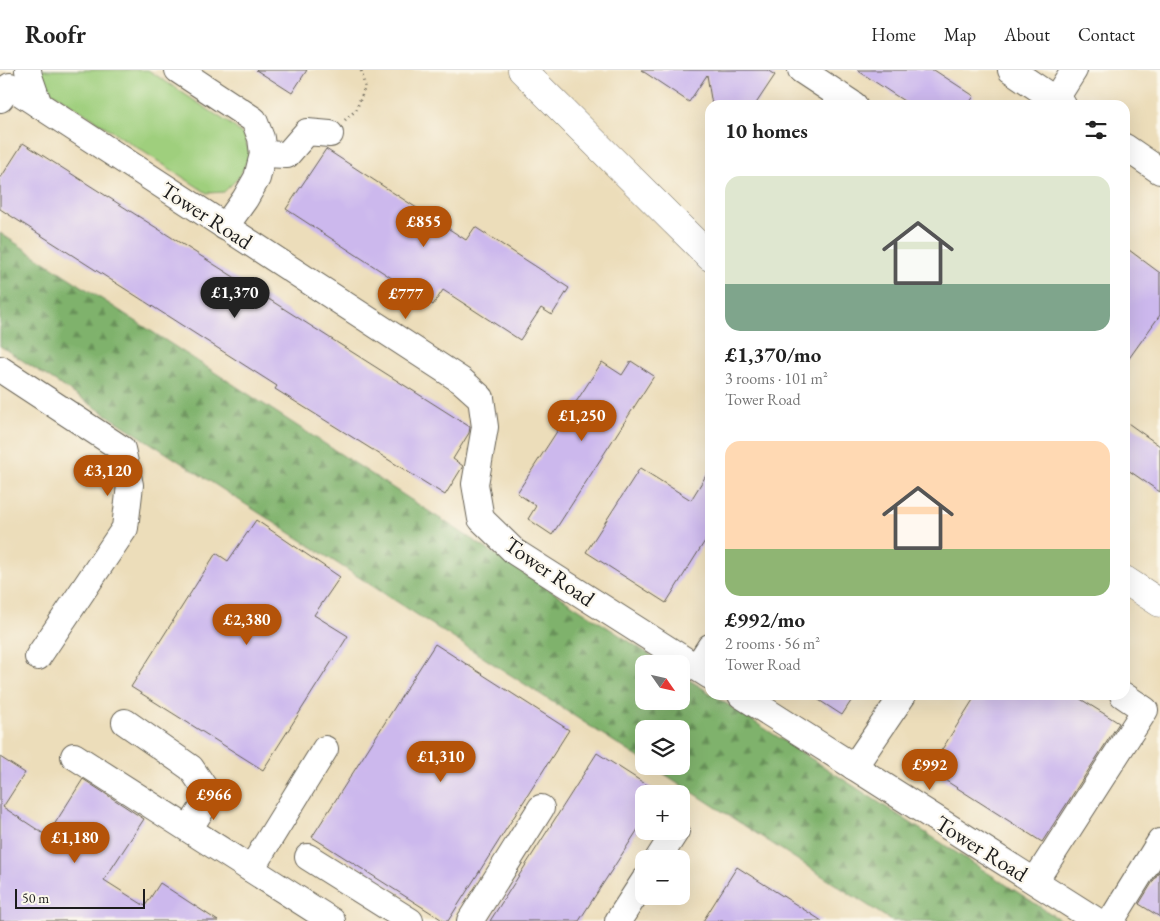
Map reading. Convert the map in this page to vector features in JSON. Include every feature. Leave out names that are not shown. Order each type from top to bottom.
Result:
[{"type":"main road","points":[[522,70],[705,252]]},
{"type":"main road","points":[[1130,583],[1160,603]]},
{"type":"street","points":[[28,70],[28,76],[39,105]]},
{"type":"street","points":[[178,70],[254,120],[261,138],[263,154],[257,178],[225,227]]},
{"type":"street","points":[[801,70],[846,100]]},
{"type":"street","points":[[1011,70],[1056,100]]},
{"type":"street","points":[[1060,100],[1074,70]]},
{"type":"street","name":"Tower Road","points":[[0,99],[10,86],[462,381],[481,398],[486,427],[475,484],[481,519],[515,552],[705,662]]},
{"type":"street","points":[[263,154],[287,155],[307,132],[330,134]]},
{"type":"street","points":[[1130,150],[1160,171]]},
{"type":"street","points":[[0,369],[122,449],[130,485],[125,528],[38,657]]},
{"type":"street","name":"Tower Road","points":[[749,700],[1098,921]]},
{"type":"street","points":[[854,766],[900,700]]},
{"type":"street","points":[[1035,882],[1145,710],[1130,700]]},
{"type":"street","points":[[125,722],[191,768],[210,796],[189,829]]},
{"type":"street","points":[[251,869],[325,749]]},
{"type":"street","points":[[74,756],[332,921]]},
{"type":"street","points":[[470,921],[541,808]]},
{"type":"street","points":[[1111,921],[1160,842]]},
{"type":"street","points":[[308,857],[410,921]]},
{"type":"street","points":[[618,921],[635,895]]},
{"type":"path","points":[[330,134],[356,110],[365,87],[361,70]]},
{"type":"green space","points":[[41,70],[148,70],[233,126],[244,136],[250,155],[239,177],[224,192],[207,193],[52,92],[41,76]]},
{"type":"green space","points":[[0,233],[650,655],[635,655],[635,710],[690,710],[690,681],[705,690],[705,700],[721,700],[1062,921],[892,921],[690,791],[690,785],[681,785],[666,775],[690,775],[690,720],[635,720],[635,755],[0,346]]},
{"type":"building","points":[[256,70],[307,70],[292,93]]},
{"type":"building","points":[[641,70],[767,70],[775,75],[758,100],[711,100],[707,75],[689,102]]},
{"type":"building","points":[[857,70],[934,70],[974,96],[971,100],[902,100]]},
{"type":"building","points":[[23,143],[470,427],[469,433],[453,459],[463,466],[445,495],[275,389],[277,386],[0,209],[0,179]]},
{"type":"building","points":[[326,149],[466,240],[475,227],[569,288],[552,315],[541,308],[520,340],[443,290],[433,305],[286,209]]},
{"type":"building","points":[[1130,251],[1160,273],[1160,315],[1130,357]]},
{"type":"building","points":[[631,361],[654,376],[552,535],[528,519],[536,506],[517,493],[602,362],[622,375]]},
{"type":"building","points":[[1130,425],[1160,446],[1160,492],[1130,471]]},
{"type":"building","points":[[640,468],[691,500],[705,477],[705,541],[666,603],[586,552]]},
{"type":"building","points":[[256,520],[340,577],[314,615],[348,636],[263,770],[131,687],[216,553],[228,561]]},
{"type":"building","points":[[435,644],[569,730],[448,921],[444,921],[312,837]]},
{"type":"building","points":[[819,700],[852,700],[842,715]]},
{"type":"building","points":[[973,700],[1082,700],[1119,723],[1042,842],[929,770]]},
{"type":"building","points":[[597,753],[647,785],[635,785],[635,834],[579,921],[490,921]]},
{"type":"building","points":[[0,757],[25,773],[3,807],[47,836],[83,779],[144,819],[104,880],[145,906],[160,883],[218,921],[0,921]]},
{"type":"building","points":[[737,867],[822,921],[703,921]]},
{"type":"building","points":[[1160,870],[1160,917],[1139,904]]}]
